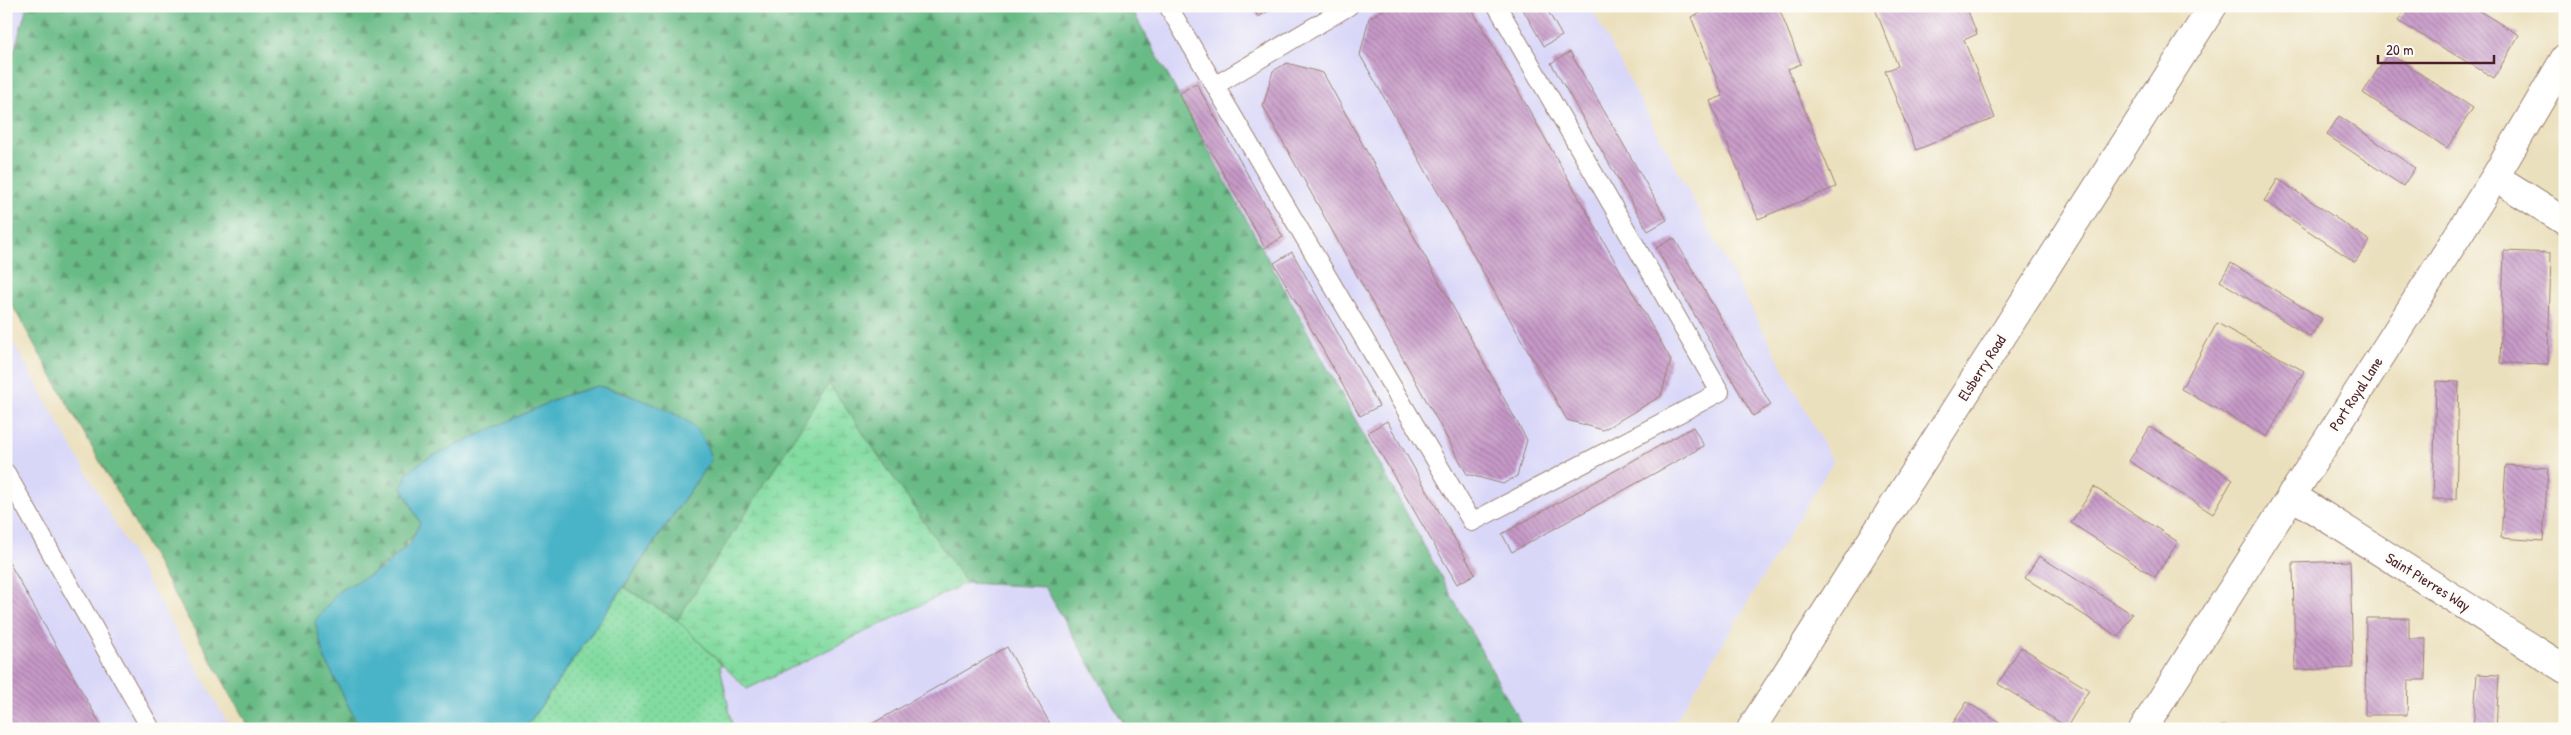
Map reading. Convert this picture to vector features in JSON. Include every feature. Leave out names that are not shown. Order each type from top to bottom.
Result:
[{"type":"street","name":"Elsberry Road","points":[[1751,729],[2213,6]]},
{"type":"street","name":"Port Royal Lane","points":[[2143,729],[2495,177],[2565,58]]},
{"type":"street","points":[[2495,177],[2565,221]]},
{"type":"street","name":"Saint Pierres Way","points":[[2291,495],[2565,669]]},
{"type":"lane","points":[[1168,6],[1472,522],[1720,392],[1497,6]]},
{"type":"lane","points":[[1216,85],[1349,6]]},
{"type":"lane","points":[[6,473],[151,729]]},
{"type":"shaded area","points":[[6,6],[27,6],[6,80]]},
{"type":"shaded area","points":[[1130,6],[1590,6],[1833,462],[1671,729],[1524,729]]},
{"type":"shaded area","points":[[6,330],[231,729],[6,729]]},
{"type":"shaded area","points":[[966,583],[1045,587],[1127,729],[733,729],[720,666],[722,665],[747,689]]},
{"type":"green space","points":[[27,6],[1130,6],[1524,729],[1127,729],[1045,587],[966,583],[829,384],[677,620],[624,587],[711,460],[691,424],[625,393],[598,386],[563,396],[424,460],[402,487],[420,523],[413,536],[396,556],[386,564],[339,591],[324,657],[360,729],[250,729],[6,294],[6,80]]},
{"type":"green space","points":[[829,384],[966,583],[747,689],[677,620]]},
{"type":"green space","points":[[624,587],[677,620],[722,665],[720,666],[733,729],[525,729]]},
{"type":"water","points":[[598,386],[646,402],[682,418],[691,424],[701,436],[711,460],[525,729],[360,729],[324,657],[315,621],[339,591],[383,568],[410,543],[420,523],[402,487],[408,472],[424,460],[563,396]]},
{"type":"building","points":[[1252,6],[1277,6],[1258,17]]},
{"type":"building","points":[[1390,6],[1470,6],[1671,360],[1661,396],[1603,430],[1567,420],[1360,55],[1369,18]]},
{"type":"building","points":[[1521,6],[1545,6],[1562,36],[1544,46]]},
{"type":"building","points":[[1717,6],[1778,6],[1801,64],[1788,69],[1836,187],[1758,219],[1710,101],[1723,96],[1691,17]]},
{"type":"building","points":[[1874,6],[1966,6],[1977,34],[1964,40],[1995,118],[1916,150],[1885,71],[1898,66]]},
{"type":"building","points":[[2407,6],[2471,6],[2519,35],[2494,78],[2398,21]]},
{"type":"building","points":[[1570,52],[1667,220],[1648,231],[1551,63]]},
{"type":"building","points":[[2388,53],[2473,108],[2447,148],[2363,93]]},
{"type":"building","points":[[1287,63],[1323,73],[1527,440],[1517,476],[1503,484],[1467,474],[1263,106],[1273,71]]},
{"type":"building","points":[[1196,83],[1283,237],[1265,248],[1179,94]]},
{"type":"building","points":[[2339,116],[2415,168],[2403,186],[2327,135]]},
{"type":"building","points":[[2278,179],[2370,241],[2355,262],[2264,201]]},
{"type":"building","points":[[1674,238],[1771,405],[1753,416],[1656,248]]},
{"type":"building","points":[[2504,251],[2551,253],[2548,364],[2500,363]]},
{"type":"building","points":[[1292,252],[1379,406],[1360,416],[1274,263]]},
{"type":"building","points":[[2231,263],[2322,319],[2310,337],[2220,281]]},
{"type":"building","points":[[2217,323],[2304,371],[2267,437],[2181,389]]},
{"type":"building","points":[[2436,381],[2459,382],[2456,499],[2433,499]]},
{"type":"building","points":[[1387,421],[1475,574],[1457,584],[1368,432]]},
{"type":"building","points":[[1693,427],[1704,446],[1512,552],[1502,534]]},
{"type":"building","points":[[2150,427],[2233,479],[2213,514],[2129,461]]},
{"type":"building","points":[[2506,465],[2548,468],[2543,541],[2501,538]]},
{"type":"building","points":[[2094,487],[2178,542],[2155,577],[2071,523]]},
{"type":"building","points":[[2039,556],[2132,614],[2119,637],[2025,578]]},
{"type":"building","points":[[6,557],[103,729],[6,729]]},
{"type":"building","points":[[2350,561],[2353,668],[2295,670],[2293,563]]},
{"type":"building","points":[[2366,618],[2409,618],[2409,639],[2426,639],[2425,680],[2408,680],[2407,715],[2365,715]]},
{"type":"building","points":[[1007,647],[1053,729],[863,729]]},
{"type":"building","points":[[2021,647],[2089,690],[2067,727],[1998,684]]},
{"type":"building","points":[[2477,674],[2499,675],[2496,729],[2473,729]]},
{"type":"building","points":[[1967,702],[2009,729],[1949,729]]},
{"type":"building","points":[[2221,726],[2259,727],[2259,729],[2221,729]]}]
